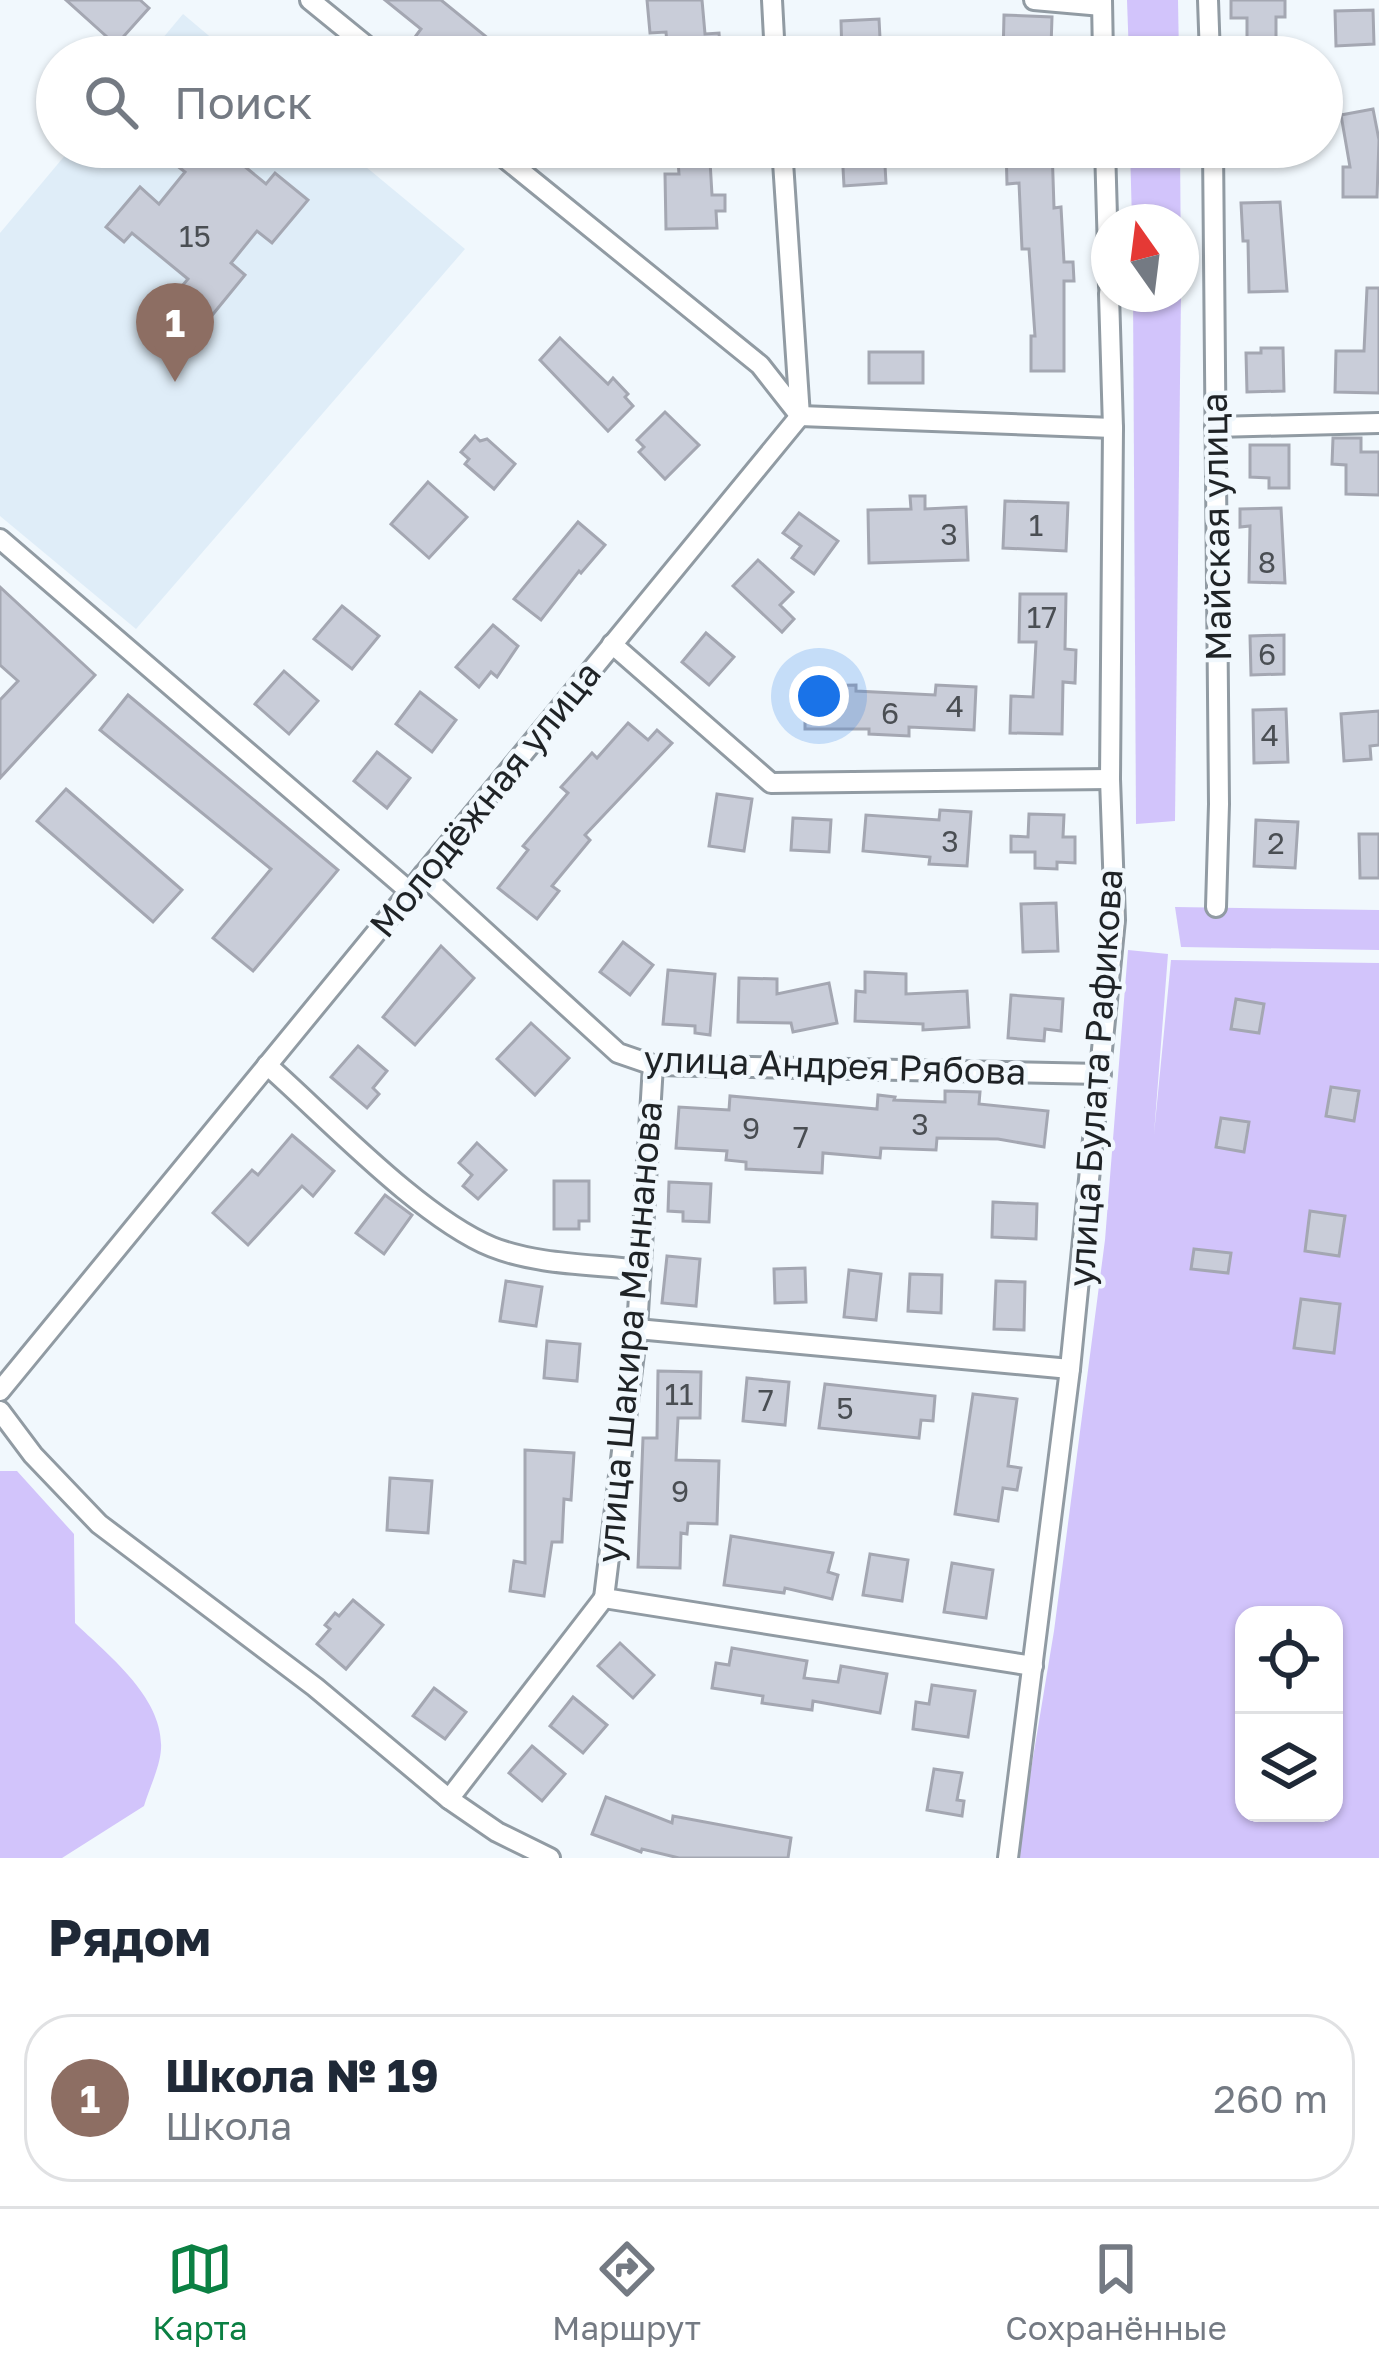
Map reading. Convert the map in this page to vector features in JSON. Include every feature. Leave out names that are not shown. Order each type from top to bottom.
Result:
[{"type":"street","points":[[310,0],[354,36]]},
{"type":"street","points":[[772,0],[775,36]]},
{"type":"street","points":[[1034,0],[1102,3],[1103,36]]},
{"type":"street","points":[[1208,0],[1209,36]]},
{"type":"street","points":[[517,168],[760,365],[800,416],[1113,428]]},
{"type":"street","points":[[783,168],[800,416]]},
{"type":"street","name":"улица Булата Рафикова","points":[[1106,168],[1107,204]]},
{"type":"street","name":"Майская улица","points":[[1213,168],[1216,908]]},
{"type":"street","name":"улица Булата Рафикова","points":[[1008,1858],[1070,1369],[1115,920],[1110,779],[1110,312]]},
{"type":"street","name":"Молодёжная улица","points":[[0,1391],[800,416]]},
{"type":"street","points":[[1215,427],[1379,423]]},
{"type":"street","points":[[0,539],[409,891]]},
{"type":"street","points":[[612,644],[771,783],[1110,779]]},
{"type":"street","name":"улица Андрея Рябова","points":[[423,875],[618,1053],[653,1065],[1101,1075]]},
{"type":"street","points":[[267,1065],[442,1219],[493,1247],[532,1257],[640,1270]]},
{"type":"street","name":"улица Шакира Маннанова","points":[[653,1065],[637,1329],[604,1598],[1033,1666]]},
{"type":"street","points":[[637,1329],[1070,1369]]},
{"type":"street","points":[[0,1411],[33,1455],[99,1524],[315,1687],[449,1799],[496,1832],[550,1858]]},
{"type":"street","points":[[449,1799],[604,1598]]},
{"type":"shaded area","points":[[1127,0],[1178,0],[1179,36],[1128,36]]},
{"type":"shaded area","points":[[183,14],[209,36],[165,36]]},
{"type":"shaded area","points":[[54,168],[367,168],[465,249],[136,629],[0,516],[0,233]]},
{"type":"shaded area","points":[[1131,168],[1180,168],[1181,204],[1132,204]]},
{"type":"shaded area","points":[[1133,312],[1181,312],[1175,821],[1136,824]]},
{"type":"shaded area","points":[[1175,907],[1379,910],[1379,950],[1181,947]]},
{"type":"shaded area","points":[[1128,950],[1168,954],[1154,1134],[1171,960],[1379,963],[1379,1858],[1020,1858],[1105,1240]]},
{"type":"shaded area","points":[[0,1471],[17,1471],[74,1534],[75,1623],[132,1679],[160,1730],[160,1756],[144,1806],[62,1858],[0,1858]]},
{"type":"building","points":[[66,0],[140,0],[149,8],[124,36],[106,36]]},
{"type":"building","points":[[385,0],[441,0],[485,36],[416,36],[421,29]]},
{"type":"building","points":[[647,0],[702,0],[705,34],[719,36],[666,36],[666,32],[650,33]]},
{"type":"building","points":[[1231,0],[1285,0],[1285,17],[1276,17],[1276,36],[1247,36],[1247,18],[1231,18]]},
{"type":"building","points":[[1373,10],[1374,44],[1343,46],[1343,36],[1336,36],[1335,11]]},
{"type":"building","points":[[1004,15],[1052,17],[1051,36],[1004,36]]},
{"type":"building","points":[[879,19],[880,36],[841,36],[841,21]]},
{"type":"building","points":[[1373,109],[1379,140],[1377,197],[1343,197],[1343,167],[1350,167],[1343,115]]},
{"type":"building","points":[[180,168],[247,168],[266,184],[275,173],[308,200],[272,243],[257,231],[231,263],[245,275],[209,319],[177,292],[188,279],[132,233],[124,242],[106,227],[140,187],[159,204],[185,172]]},
{"type":"building","points":[[679,168],[710,168],[712,195],[725,195],[725,211],[716,211],[717,228],[666,229],[665,174],[679,174]]},
{"type":"building","points":[[843,168],[885,168],[886,183],[844,186]]},
{"type":"building","points":[[1007,168],[1053,168],[1064,262],[1073,262],[1074,281],[1064,281],[1064,371],[1031,371],[1031,336],[1035,336],[1029,249],[1022,249],[1019,183],[1007,184]]},
{"type":"building","points":[[1280,202],[1287,291],[1249,292],[1241,203]]},
{"type":"building","points":[[1367,288],[1379,288],[1379,393],[1335,392],[1336,351],[1364,351]]},
{"type":"building","points":[[560,338],[608,384],[613,378],[628,394],[625,397],[633,406],[608,431],[540,360]]},
{"type":"building","points":[[1261,348],[1283,348],[1284,391],[1247,392],[1246,353],[1261,353]]},
{"type":"building","points":[[869,352],[923,352],[923,383],[869,383]]},
{"type":"building","points":[[665,412],[699,445],[665,479],[639,452],[644,447],[637,440]]},
{"type":"building","points":[[475,436],[480,441],[487,439],[515,464],[494,489],[465,464],[469,459],[461,452]]},
{"type":"building","points":[[1333,438],[1361,438],[1361,452],[1379,452],[1379,495],[1346,494],[1346,465],[1332,464]]},
{"type":"building","points":[[1250,445],[1289,445],[1289,488],[1269,488],[1269,478],[1250,477]]},
{"type":"building","points":[[428,482],[467,517],[429,558],[391,524]]},
{"type":"building","points":[[910,496],[925,496],[925,509],[966,507],[968,560],[869,563],[868,510],[911,509]]},
{"type":"building","points":[[1005,501],[1068,503],[1066,551],[1003,548]]},
{"type":"building","points":[[1281,508],[1285,583],[1249,582],[1250,526],[1240,527],[1240,509]]},
{"type":"building","points":[[799,513],[838,541],[814,574],[792,558],[801,546],[783,533]]},
{"type":"building","points":[[578,522],[605,545],[541,620],[514,599]]},
{"type":"building","points":[[758,560],[793,592],[780,605],[794,619],[782,632],[733,586]]},
{"type":"building","points":[[0,587],[95,675],[0,778],[0,700],[18,681],[0,665]]},
{"type":"building","points":[[1020,594],[1066,594],[1065,649],[1076,650],[1075,683],[1063,682],[1062,734],[1010,733],[1011,696],[1033,697],[1036,642],[1019,642]]},
{"type":"building","points":[[342,606],[379,636],[352,669],[314,639]]},
{"type":"building","points":[[493,625],[518,646],[497,677],[491,672],[479,687],[456,667]]},
{"type":"building","points":[[706,633],[734,657],[709,685],[682,662]]},
{"type":"building","points":[[1284,635],[1284,674],[1251,675],[1250,636]]},
{"type":"building","points":[[284,671],[318,701],[289,734],[255,704]]},
{"type":"building","points":[[856,685],[856,691],[935,695],[936,685],[976,687],[974,730],[909,727],[909,736],[869,734],[869,729],[805,729],[805,686]]},
{"type":"building","points":[[420,692],[456,720],[432,752],[396,724]]},
{"type":"building","points":[[128,695],[338,870],[253,971],[213,938],[271,869],[100,730]]},
{"type":"building","points":[[1286,709],[1288,762],[1254,763],[1253,710]]},
{"type":"building","points":[[1379,711],[1379,745],[1370,746],[1371,759],[1344,761],[1341,714]]},
{"type":"building","points":[[628,723],[648,740],[657,730],[672,743],[585,835],[590,840],[552,886],[559,891],[537,919],[498,888],[528,850],[523,846],[568,793],[561,787],[592,753],[597,758]]},
{"type":"building","points":[[377,752],[410,778],[387,808],[354,781]]},
{"type":"building","points":[[66,789],[182,890],[153,922],[37,821]]},
{"type":"building","points":[[717,794],[752,799],[744,851],[709,846]]},
{"type":"building","points":[[940,810],[971,812],[967,866],[929,864],[930,857],[863,851],[866,815],[939,820]]},
{"type":"building","points":[[1029,814],[1064,815],[1063,837],[1075,837],[1075,863],[1057,862],[1057,869],[1035,868],[1035,852],[1011,852],[1011,836],[1028,837]]},
{"type":"building","points":[[793,818],[831,820],[829,852],[791,850]]},
{"type":"building","points":[[1256,820],[1298,822],[1295,868],[1254,866]]},
{"type":"building","points":[[1359,834],[1379,834],[1379,878],[1360,878]]},
{"type":"building","points":[[1056,903],[1058,951],[1023,952],[1021,904]]},
{"type":"building","points":[[623,942],[653,965],[630,995],[600,972]]},
{"type":"building","points":[[441,946],[474,978],[415,1045],[383,1017]]},
{"type":"building","points":[[668,970],[715,974],[710,1035],[695,1033],[695,1026],[663,1024]]},
{"type":"building","points":[[865,972],[906,974],[906,994],[967,991],[969,1027],[923,1030],[923,1024],[855,1021],[856,991],[865,992]]},
{"type":"building","points":[[739,978],[777,979],[777,994],[829,983],[837,1023],[793,1032],[791,1023],[738,1022]]},
{"type":"building","points":[[1011,995],[1063,999],[1061,1031],[1045,1029],[1044,1041],[1008,1038]]},
{"type":"building","points":[[1236,999],[1264,1004],[1259,1033],[1231,1029]]},
{"type":"building","points":[[531,1023],[569,1058],[535,1095],[497,1059]]},
{"type":"building","points":[[358,1046],[387,1071],[373,1088],[379,1094],[367,1108],[331,1077]]},
{"type":"building","points":[[1331,1087],[1359,1091],[1354,1121],[1326,1116]]},
{"type":"building","points":[[945,1091],[980,1092],[979,1104],[1048,1111],[1044,1147],[998,1139],[937,1138],[936,1150],[881,1148],[880,1158],[823,1153],[822,1173],[746,1169],[746,1162],[726,1160],[727,1151],[676,1148],[679,1107],[729,1110],[730,1096],[877,1109],[878,1095],[945,1102]]},
{"type":"building","points":[[1221,1118],[1249,1122],[1244,1152],[1216,1147]]},
{"type":"building","points":[[292,1135],[334,1171],[313,1196],[302,1186],[248,1245],[213,1213],[252,1170],[258,1175]]},
{"type":"building","points":[[477,1143],[506,1170],[478,1199],[463,1186],[472,1175],[459,1163]]},
{"type":"building","points":[[554,1181],[589,1181],[589,1221],[579,1221],[579,1229],[554,1229]]},
{"type":"building","points":[[669,1182],[711,1184],[709,1222],[683,1221],[683,1212],[668,1211]]},
{"type":"building","points":[[385,1195],[412,1215],[384,1254],[356,1233]]},
{"type":"building","points":[[993,1202],[1037,1204],[1036,1239],[992,1237]]},
{"type":"building","points":[[1310,1211],[1345,1216],[1339,1256],[1305,1251]]},
{"type":"building","points":[[1194,1249],[1231,1253],[1228,1273],[1191,1269]]},
{"type":"building","points":[[667,1256],[700,1259],[696,1306],[662,1303]]},
{"type":"building","points":[[805,1268],[806,1302],[775,1303],[774,1269]]},
{"type":"building","points":[[849,1270],[881,1274],[876,1320],[844,1317]]},
{"type":"building","points":[[910,1274],[942,1275],[941,1313],[908,1311]]},
{"type":"building","points":[[506,1281],[542,1287],[536,1326],[500,1321]]},
{"type":"building","points":[[996,1281],[1025,1282],[1024,1330],[994,1329]]},
{"type":"building","points":[[1301,1299],[1340,1304],[1334,1353],[1294,1348]]},
{"type":"building","points":[[547,1341],[580,1344],[577,1381],[544,1378]]},
{"type":"building","points":[[658,1371],[701,1372],[700,1418],[678,1418],[676,1460],[719,1461],[717,1524],[688,1523],[687,1534],[681,1533],[680,1568],[638,1567],[643,1438],[657,1438]]},
{"type":"building","points":[[747,1378],[789,1382],[785,1425],[743,1421]]},
{"type":"building","points":[[825,1384],[935,1396],[933,1421],[921,1420],[919,1438],[819,1428]]},
{"type":"building","points":[[973,1394],[1017,1399],[1008,1466],[1021,1468],[1017,1490],[1003,1488],[998,1521],[955,1514]]},
{"type":"building","points":[[525,1450],[574,1453],[571,1500],[564,1499],[562,1542],[552,1542],[544,1596],[510,1591],[514,1561],[525,1563]]},
{"type":"building","points":[[390,1478],[432,1481],[428,1533],[387,1530]]},
{"type":"building","points":[[731,1536],[833,1553],[828,1572],[838,1575],[832,1599],[785,1588],[784,1593],[724,1585]]},
{"type":"building","points":[[870,1554],[908,1560],[902,1601],[863,1595]]},
{"type":"building","points":[[952,1563],[993,1570],[986,1618],[944,1612]]},
{"type":"building","points":[[353,1600],[383,1625],[346,1669],[317,1644],[330,1629],[325,1625]]},
{"type":"building","points":[[620,1643],[654,1675],[633,1698],[598,1666]]},
{"type":"building","points":[[732,1648],[807,1661],[804,1678],[838,1682],[841,1666],[887,1674],[880,1713],[813,1701],[812,1710],[762,1703],[763,1696],[712,1688],[716,1663],[729,1665]]},
{"type":"building","points":[[932,1685],[975,1691],[968,1737],[913,1729],[916,1702],[929,1704]]},
{"type":"building","points":[[434,1688],[466,1712],[445,1739],[413,1716]]},
{"type":"building","points":[[573,1697],[607,1725],[583,1753],[550,1726]]},
{"type":"building","points":[[532,1746],[565,1774],[542,1801],[509,1773]]},
{"type":"building","points":[[934,1769],[962,1773],[957,1800],[964,1801],[962,1816],[927,1810]]},
{"type":"building","points":[[606,1797],[672,1823],[673,1816],[791,1838],[788,1858],[679,1858],[641,1852],[592,1834]]},
{"type":"place","name":"Школа № 19","points":[[175,382]]}]
